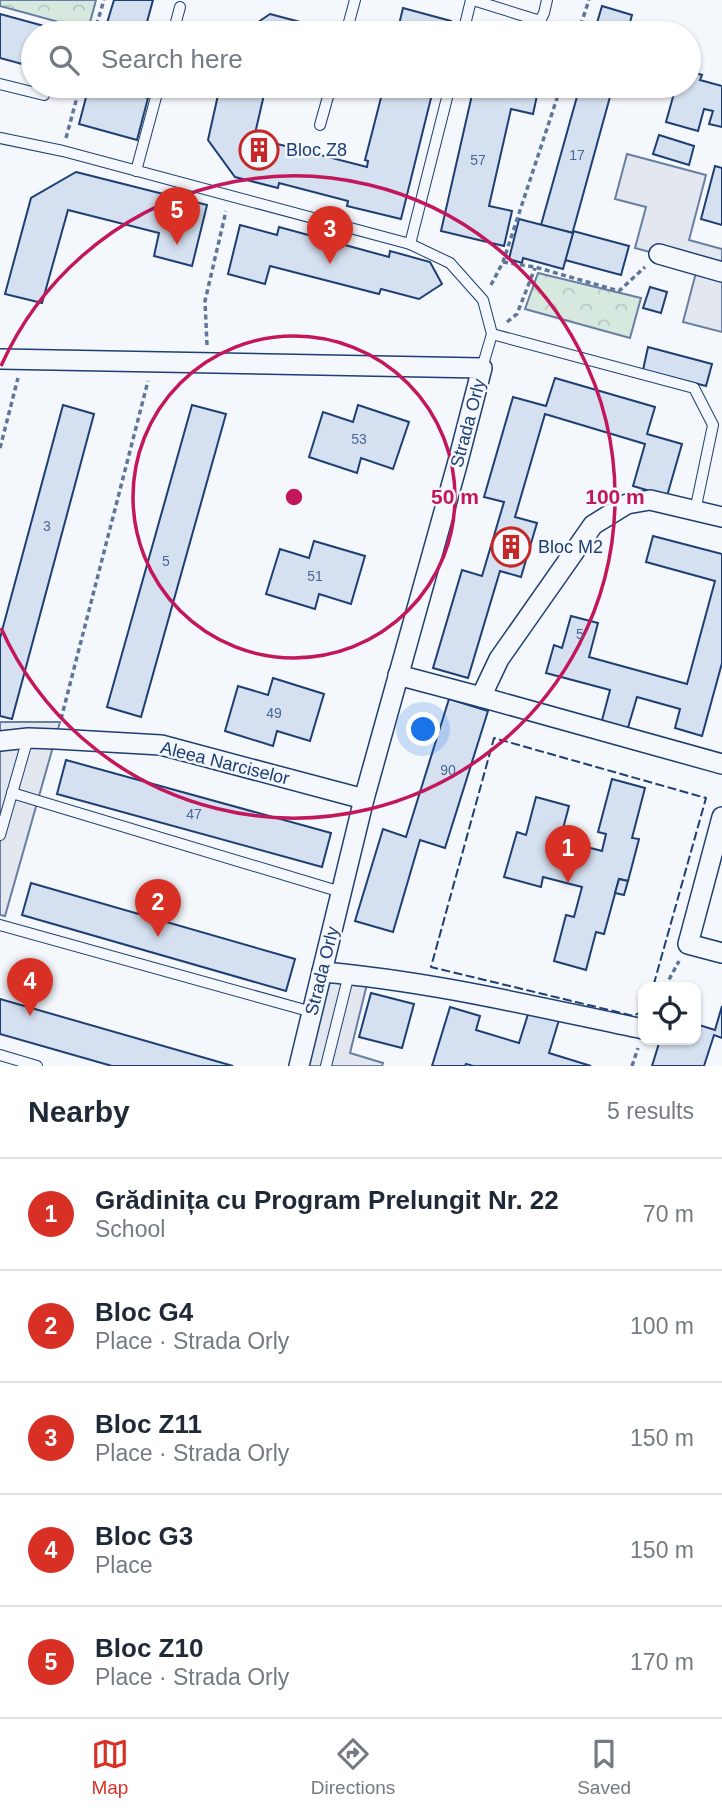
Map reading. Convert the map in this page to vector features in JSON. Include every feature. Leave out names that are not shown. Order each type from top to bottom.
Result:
[{"type":"street","points":[[659,254],[722,272]]},
{"type":"street","name":"Strada Orly","points":[[0,359],[482,368],[364,799],[299,1066]]},
{"type":"street","points":[[481,696],[499,659],[593,525],[627,504],[650,500],[722,517]]},
{"type":"street","points":[[398,675],[722,764]]},
{"type":"street","name":"Aleea Narciselor","points":[[0,741],[28,738],[161,745],[364,799]]},
{"type":"street","points":[[722,817],[688,944],[722,953]]},
{"type":"street","points":[[322,972],[369,976],[517,1002],[638,1028]]},
{"type":"lane","points":[[349,21],[355,0]]},
{"type":"lane","points":[[466,21],[472,0],[537,20],[541,19],[544,13],[547,0]]},
{"type":"lane","points":[[176,21],[180,8]]},
{"type":"lane","points":[[0,84],[21,89]]},
{"type":"lane","points":[[136,171],[156,98]]},
{"type":"lane","points":[[320,125],[328,98]]},
{"type":"lane","points":[[410,244],[447,98]]},
{"type":"lane","points":[[0,138],[63,151],[410,244],[450,263],[483,300],[492,334],[482,368]]},
{"type":"lane","points":[[492,334],[694,388],[713,425],[695,511]]},
{"type":"lane","points":[[0,835],[28,738]]},
{"type":"lane","points":[[12,793],[341,892]]},
{"type":"lane","points":[[0,925],[312,1012]]},
{"type":"lane","points":[[326,1066],[349,974]]},
{"type":"lane","points":[[0,1055],[37,1066]]},
{"type":"path","points":[[98,21],[104,0]]},
{"type":"path","points":[[582,21],[589,0]]},
{"type":"path","points":[[63,151],[77,98]]},
{"type":"path","points":[[483,300],[503,262],[557,98]]},
{"type":"path","points":[[208,363],[205,301],[229,195]]},
{"type":"path","points":[[503,262],[536,267],[619,292],[659,254]]},
{"type":"path","points":[[492,334],[517,314],[536,267]]},
{"type":"path","points":[[0,447],[23,359]]},
{"type":"path","points":[[55,739],[153,362]]},
{"type":"path","points":[[668,982],[688,944]]},
{"type":"green space","points":[[0,0],[96,0],[90,21],[55,21],[0,6]]},
{"type":"green space","points":[[538,273],[641,298],[630,338],[525,309]]},
{"type":"shaded area","points":[[627,154],[706,175],[689,240],[722,249],[722,332],[683,322],[698,265],[635,248],[646,207],[615,199]]},
{"type":"shaded area","points":[[0,722],[60,722],[5,916],[0,915]]},
{"type":"shaded area","points":[[331,973],[369,976],[350,1053],[383,1063],[382,1066],[308,1066]]},
{"type":"building","points":[[114,0],[153,0],[147,21],[108,21]]},
{"type":"building","points":[[602,6],[632,15],[630,21],[598,21]]},
{"type":"building","points":[[403,8],[451,21],[400,21]]},
{"type":"building","points":[[0,14],[26,21],[21,21],[21,64],[0,58]]},
{"type":"building","points":[[270,14],[296,21],[260,21]]},
{"type":"building","points":[[701,80],[722,86],[722,127],[709,124],[713,111],[704,109],[698,131],[666,122],[673,98],[701,98]]},
{"type":"building","points":[[86,98],[148,98],[137,140],[79,124]]},
{"type":"building","name":"Bloc Z8","points":[[217,98],[263,98],[254,138],[367,167],[368,161],[365,160],[381,98],[431,98],[401,219],[347,206],[348,201],[279,183],[278,188],[235,177],[208,140]]},
{"type":"building","points":[[471,98],[536,98],[533,114],[511,109],[489,206],[512,211],[504,246],[441,231]]},
{"type":"building","points":[[577,98],[610,98],[573,231],[629,246],[621,275],[565,260],[573,233],[541,225]]},
{"type":"building","points":[[659,135],[694,146],[689,165],[653,154]]},
{"type":"building","points":[[715,166],[722,168],[722,225],[701,219]]},
{"type":"building","points":[[76,172],[207,205],[192,266],[154,256],[159,233],[68,210],[42,303],[5,294],[31,198]]},
{"type":"building","points":[[519,219],[573,233],[563,269],[523,258],[522,263],[509,259]]},
{"type":"building","points":[[240,225],[277,235],[279,227],[389,257],[390,251],[430,262],[442,284],[419,299],[381,289],[379,294],[270,266],[265,284],[228,274]]},
{"type":"building","points":[[650,287],[667,292],[661,313],[643,308]]},
{"type":"building","points":[[648,347],[712,364],[706,386],[643,370]]},
{"type":"building","name":"Bloc M2","points":[[555,378],[655,407],[647,434],[682,444],[667,496],[633,486],[645,444],[545,414],[515,517],[537,523],[521,577],[500,571],[468,678],[433,668],[462,570],[482,576],[504,502],[484,497],[513,397],[546,406]]},
{"type":"building","points":[[63,405],[94,414],[12,719],[0,716],[0,638]]},
{"type":"building","points":[[192,405],[226,414],[141,717],[107,707]]},
{"type":"building","points":[[358,405],[409,422],[393,469],[361,458],[357,473],[309,457],[323,412],[353,422]]},
{"type":"building","points":[[653,536],[722,554],[722,663],[702,736],[675,728],[680,709],[637,697],[627,731],[601,724],[610,690],[546,673],[554,645],[562,648],[571,616],[598,623],[589,657],[687,684],[715,581],[646,562]]},
{"type":"building","points":[[314,541],[365,556],[351,604],[319,594],[315,609],[266,594],[280,549],[309,558]]},
{"type":"building","points":[[273,678],[324,694],[310,741],[277,731],[273,746],[225,731],[238,686],[268,695]]},
{"type":"building","points":[[449,699],[488,711],[445,848],[420,840],[393,932],[355,921],[383,829],[406,837]]},
{"type":"building","points":[[66,760],[331,833],[322,867],[57,794]]},
{"type":"building","points":[[612,779],[645,788],[632,838],[639,839],[628,881],[619,879],[604,934],[596,932],[586,970],[554,961],[566,915],[574,917],[582,887],[543,877],[541,887],[504,877],[517,832],[526,835],[536,797],[569,806],[560,840],[602,851],[606,834],[598,832]]},
{"type":"building","points":[[619,879],[628,881],[624,895],[615,893]]},
{"type":"building","points":[[31,883],[295,959],[286,991],[22,915]]},
{"type":"building","points":[[371,993],[414,1004],[402,1048],[359,1037]]},
{"type":"building","points":[[0,999],[233,1066],[112,1066],[0,1034]]},
{"type":"building","points":[[722,1006],[722,1038],[714,1035],[704,1066],[652,1066],[658,1045],[701,1045],[701,1026],[715,1030]]},
{"type":"building","points":[[450,1007],[480,1016],[476,1030],[519,1043],[529,1011],[559,1020],[549,1053],[591,1066],[432,1066]]},
{"type":"fence","points":[[638,1013],[634,1016],[431,967],[494,738],[706,798],[654,982]]},
{"type":"place","name":"Bloc Z8","points":[[259,150]]},
{"type":"place","name":"Bloc Z10","points":[[177,245]]},
{"type":"place","name":"Bloc Z11","points":[[330,264]]},
{"type":"place","name":"Bloc M2","points":[[511,547]]},
{"type":"place","name":"Grădinița cu Program Prelungit Nr. 22","points":[[568,883]]},
{"type":"place","name":"Bloc G4","points":[[158,937]]},
{"type":"place","name":"Bloc G3","points":[[30,1016]]}]
